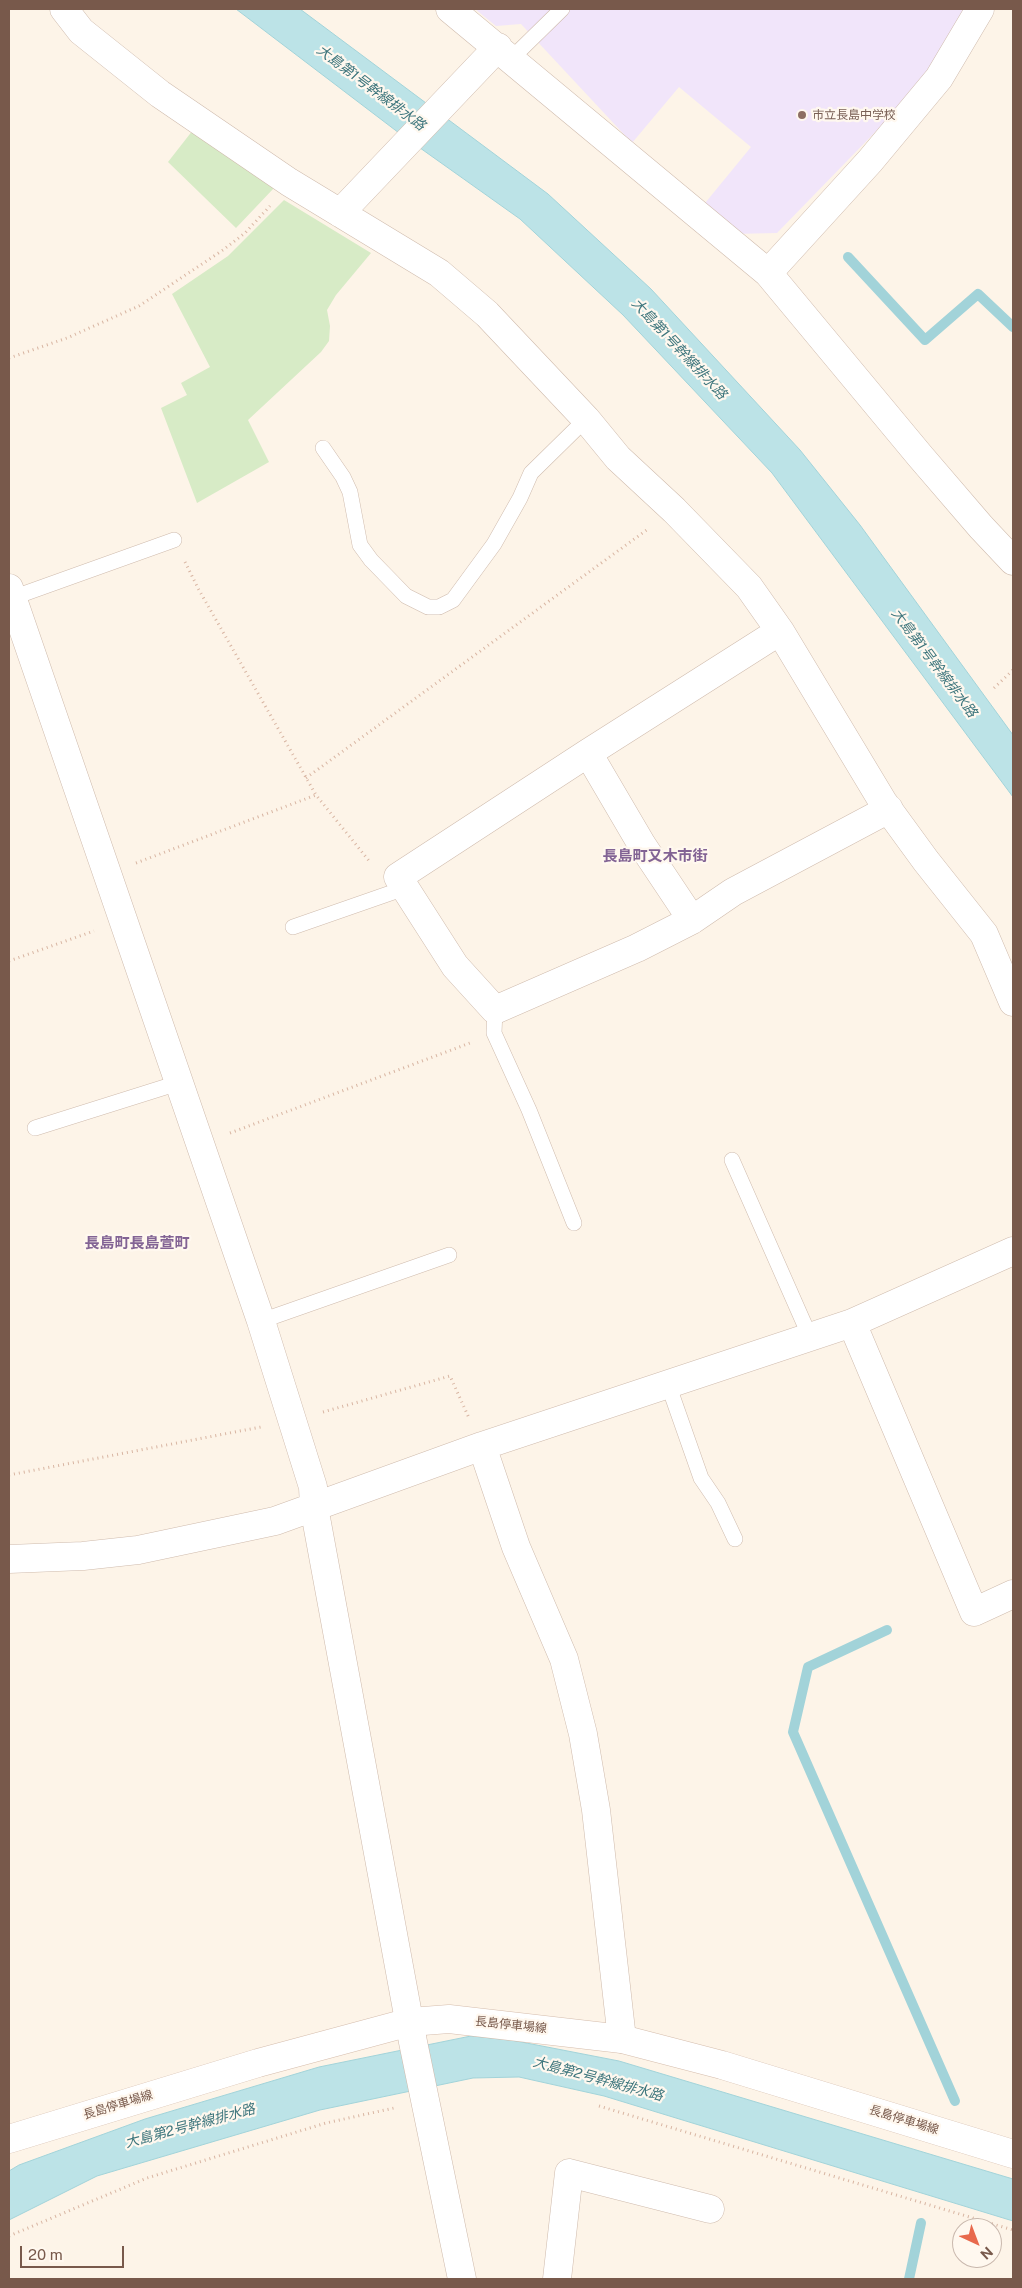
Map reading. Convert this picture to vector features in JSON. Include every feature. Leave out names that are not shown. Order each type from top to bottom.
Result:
[{"type":"street","points":[[64,9],[82,31],[160,94],[289,182],[439,273],[487,314],[586,419],[637,477],[674,510],[749,587],[780,631],[889,809],[926,861],[984,934],[1013,1002]]},
{"type":"street","points":[[450,9],[768,273],[944,484],[1013,561]]},
{"type":"street","points":[[768,273],[870,161],[939,78],[980,9]]},
{"type":"street","points":[[340,213],[395,158],[455,93],[505,53]]},
{"type":"street","points":[[10,593],[261,1321],[313,1487],[314,1507],[412,2032],[462,2279]]},
{"type":"street","points":[[780,631],[588,754],[402,883],[455,966],[494,1022],[692,920],[733,892],[889,809]]},
{"type":"street","points":[[588,754],[642,845],[692,920]]},
{"type":"street","points":[[9,1559],[83,1556],[138,1550],[275,1521],[482,1446],[852,1323],[1013,1251]]},
{"type":"street","points":[[852,1323],[974,1612],[1013,1594]]},
{"type":"street","points":[[482,1446],[516,1547],[564,1659],[583,1734],[596,1810],[622,2039]]},
{"type":"street","name":"長島停車場線","points":[[9,2139],[258,2064],[412,2032],[449,2019],[622,2039],[722,2065],[1013,2154]]},
{"type":"street","points":[[557,2279],[569,2173],[710,2209]]},
{"type":"lane","points":[[505,53],[562,9]]},
{"type":"lane","points":[[323,448],[343,477],[350,492],[360,545],[371,560],[406,596],[428,607],[439,607],[453,600],[494,544],[520,498],[531,473],[586,419]]},
{"type":"lane","points":[[10,593],[174,540]]},
{"type":"lane","points":[[293,927],[402,883]]},
{"type":"lane","points":[[494,1022],[574,1223]]},
{"type":"lane","points":[[35,1128],[178,1083]]},
{"type":"lane","points":[[732,1160],[810,1337]]},
{"type":"lane","points":[[261,1321],[450,1255]]},
{"type":"lane","points":[[668,1384],[701,1478],[718,1503],[735,1539]]},
{"type":"path","points":[[9,358],[67,338],[139,306],[194,271],[245,232],[289,182]]},
{"type":"path","points":[[306,778],[674,510]]},
{"type":"path","points":[[174,540],[199,590],[316,795],[384,878],[402,883]]},
{"type":"path","points":[[994,688],[1013,670]]},
{"type":"path","points":[[106,872],[148,860],[316,795]]},
{"type":"path","points":[[9,961],[123,921]]},
{"type":"path","points":[[200,1145],[494,1022]]},
{"type":"path","points":[[9,2236],[147,2178],[326,2123],[426,2101]]},
{"type":"path","points":[[599,2106],[1013,2230]]},
{"type":"shaded area","name":"市立長島中学校","points":[[475,9],[964,9],[918,88],[777,233],[732,234],[701,208],[751,147],[679,87],[632,143],[521,24],[496,26]]},
{"type":"green space","points":[[193,130],[274,188],[236,228],[168,162]]},
{"type":"green space","points":[[284,200],[371,253],[336,295],[327,310],[330,326],[329,341],[321,352],[248,420],[269,462],[197,503],[161,408],[187,395],[181,383],[210,367],[172,294],[228,256]]},
{"type":"water","name":"大島第1号幹線排水路","points":[[236,9],[300,9],[548,194],[651,289],[800,450],[860,525],[1013,735],[1013,797],[772,473],[623,315],[520,219],[399,133]]},
{"type":"water","name":"大島第2号幹線排水路","points":[[471,2036],[511,2040],[619,2061],[1013,2179],[1013,2221],[604,2096],[519,2077],[473,2078],[320,2110],[97,2176],[9,2220],[9,2171],[19,2165],[145,2119],[319,2067]]},
{"type":"waterway","points":[[848,257],[925,340],[978,294],[1013,327]]},
{"type":"waterway","points":[[887,1630],[808,1667],[793,1732],[955,2101]]},
{"type":"waterway","points":[[909,2279],[921,2223]]},
{"type":"place","name":"市立長島中学校","points":[[802,115]]},
{"type":"district","name":"長島町又木市街","points":[[655,856]]},
{"type":"district","name":"長島町長島萱町","points":[[137,1243]]}]
